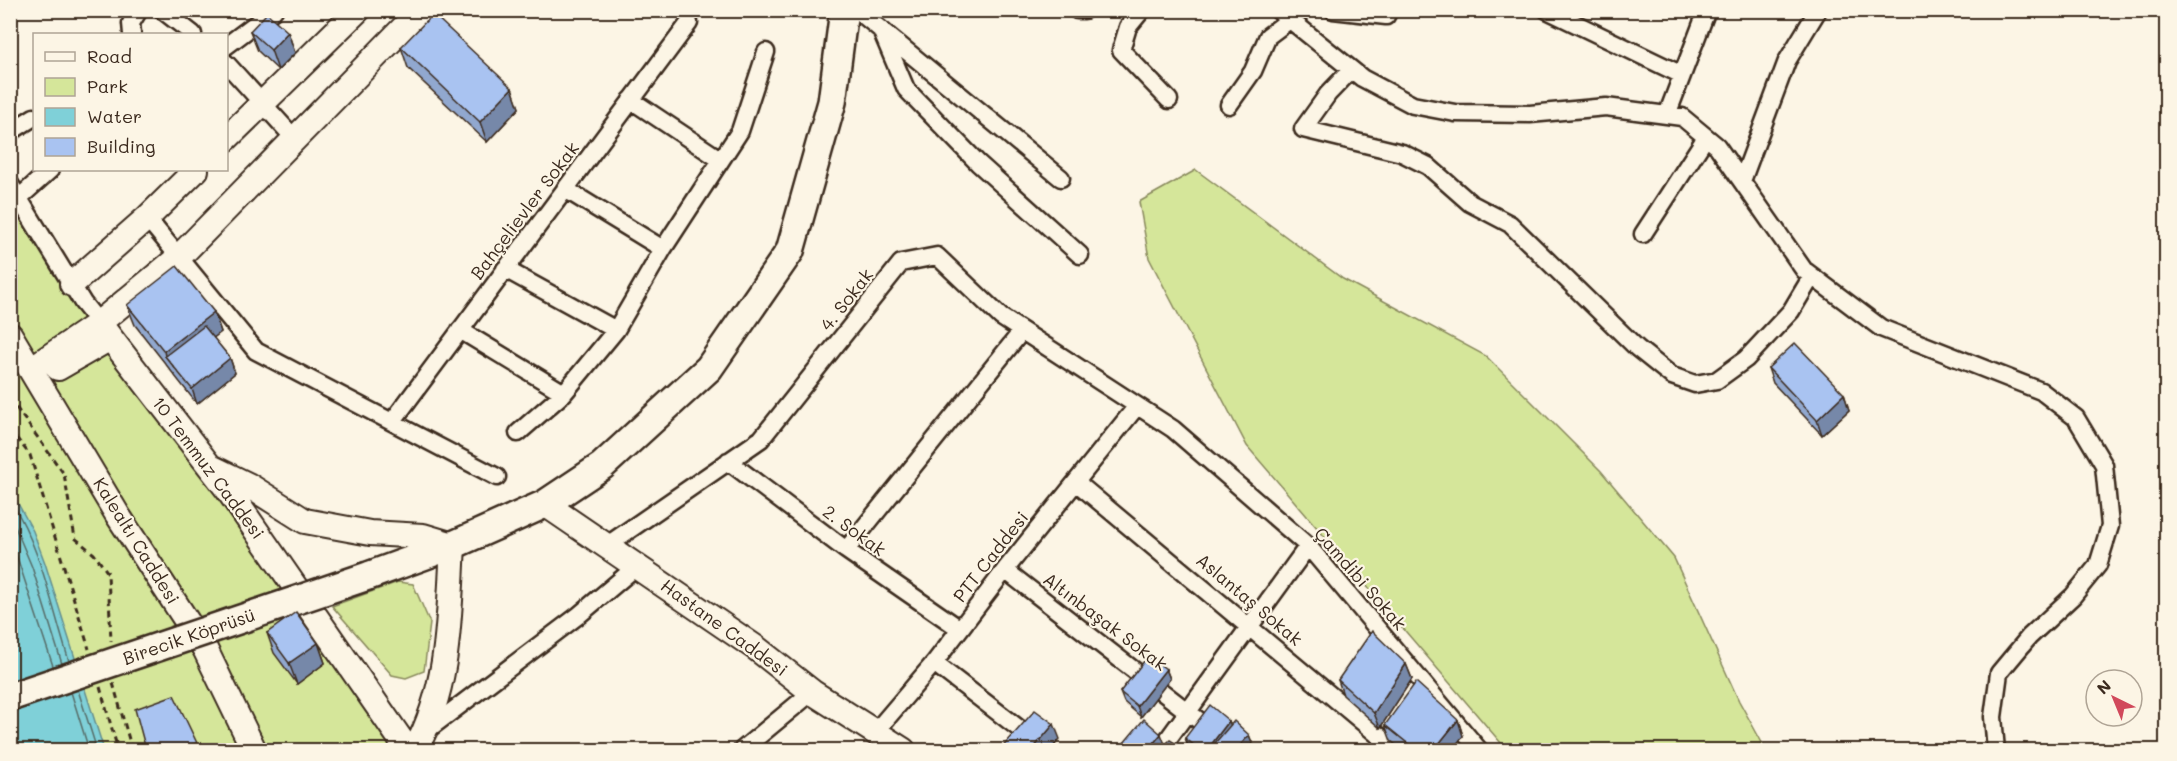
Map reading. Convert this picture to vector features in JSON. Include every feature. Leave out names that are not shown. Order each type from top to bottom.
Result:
[{"type":"main road","name":"Birecik Köprüsü","points":[[10,697],[453,545],[545,504],[602,466],[709,368],[790,251],[832,102],[843,10]]},
{"type":"street","points":[[132,33],[131,22],[139,10]]},
{"type":"street","points":[[162,10],[192,33]]},
{"type":"street","points":[[228,44],[274,10]]},
{"type":"street","points":[[228,137],[358,10]]},
{"type":"street","points":[[34,374],[104,331],[421,10]]},
{"type":"street","points":[[857,10],[1062,178]]},
{"type":"street","points":[[1077,10],[1084,10]]},
{"type":"street","points":[[1142,10],[1128,27],[1121,50],[1169,100]]},
{"type":"street","points":[[1333,10],[1386,16],[1389,10]]},
{"type":"street","points":[[1547,10],[1682,75]]},
{"type":"street","points":[[1667,115],[1707,10]]},
{"type":"street","points":[[1742,181],[1787,61],[1818,10]]},
{"type":"street","points":[[1229,105],[1253,71],[1268,36],[1283,16],[1362,78],[1413,105],[1455,113],[1530,114],[1606,107],[1682,117],[1717,146],[1804,270],[1881,328],[2041,391],[2076,418],[2104,465],[2110,526],[2098,565],[2073,596],[2029,637],[1999,673],[1993,717],[1996,750]]},
{"type":"street","name":"Bahçelievler Sokak","points":[[392,422],[688,23]]},
{"type":"street","points":[[881,30],[906,89],[978,163],[1080,255]]},
{"type":"street","points":[[518,433],[564,393],[616,330],[663,249],[740,131],[766,52]]},
{"type":"street","points":[[228,65],[295,139]]},
{"type":"street","points":[[1351,70],[1328,94],[1302,129],[1402,153],[1428,166],[1470,203],[1510,224],[1637,348],[1672,376],[1695,384],[1717,380],[1746,359],[1791,312],[1812,276]]},
{"type":"street","points":[[631,100],[721,160]]},
{"type":"street","points":[[10,132],[33,118]]},
{"type":"street","points":[[1643,234],[1706,137]]},
{"type":"street","points":[[15,191],[48,171]]},
{"type":"street","points":[[72,284],[147,218],[195,171]]},
{"type":"street","points":[[565,189],[663,249]]},
{"type":"street","name":"10 Temmuz Caddesi","points":[[15,191],[104,331],[209,465],[408,750]]},
{"type":"street","points":[[147,218],[256,351],[497,477]]},
{"type":"street","name":"4. Sokak","points":[[606,546],[761,439],[902,263],[937,256],[1001,318],[1137,406]]},
{"type":"street","points":[[506,269],[616,330]]},
{"type":"street","points":[[460,330],[564,393]]},
{"type":"street","points":[[846,550],[1023,331]]},
{"type":"street","name":"Kalealtı Caddesi","points":[[10,335],[117,514],[205,650],[254,750]]},
{"type":"street","name":"PTT Caddesi","points":[[876,731],[934,663],[1005,570],[1137,406]]},
{"type":"street","name":"Çamdibi Sokak","points":[[1137,406],[1173,429],[1308,546],[1479,750]]},
{"type":"street","name":"2. Sokak","points":[[728,461],[846,550],[960,628]]},
{"type":"street","points":[[209,465],[248,485],[305,521],[370,533],[423,536],[453,545],[447,653],[421,741]]},
{"type":"street","name":"Aslantaş Sokak","points":[[1076,482],[1396,750]]},
{"type":"street","name":"Hastane Caddesi","points":[[545,504],[756,648],[812,692],[903,750]]},
{"type":"street","points":[[1160,750],[1190,712],[1308,546]]},
{"type":"street","points":[[421,741],[637,566]]},
{"type":"street","name":"Altınbaşak Sokak","points":[[1005,570],[1237,750]]},
{"type":"street","points":[[934,663],[1047,750]]},
{"type":"street","points":[[742,750],[812,692]]},
{"type":"path","points":[[10,399],[64,474],[75,538],[94,554],[108,573],[111,649]]},
{"type":"path","points":[[10,429],[30,455],[90,652]]},
{"type":"path","points":[[112,681],[132,750]]},
{"type":"path","points":[[99,685],[118,750]]},
{"type":"green space","points":[[1196,170],[1343,279],[1486,356],[1601,471],[1674,558],[1739,701],[1766,750],[1507,750],[1247,446],[1149,258],[1139,202]]},
{"type":"green space","points":[[10,175],[257,551],[395,750],[47,750],[11,660]]},
{"type":"green space","points":[[398,582],[413,584],[430,623],[424,671],[406,678],[392,675],[332,606]]},
{"type":"water","points":[[10,489],[33,531],[45,563],[104,750],[11,750]]},
{"type":"building","points":[[267,13],[288,32],[271,50],[250,31]]},
{"type":"building","points":[[433,14],[512,88],[480,122],[401,47]]},
{"type":"building","points":[[177,266],[214,312],[164,351],[127,305]]},
{"type":"building","points":[[204,326],[230,358],[192,389],[165,356]]},
{"type":"building","points":[[1795,343],[1844,394],[1817,420],[1768,368]]},
{"type":"building","points":[[296,612],[318,643],[289,663],[267,633]]},
{"type":"building","points":[[1372,631],[1406,664],[1374,713],[1338,680]]},
{"type":"building","points":[[1148,656],[1166,669],[1137,706],[1120,692]]},
{"type":"building","points":[[1416,682],[1458,720],[1434,750],[1416,750],[1385,725]]},
{"type":"building","points":[[174,695],[197,743],[178,750],[146,750],[135,709]]},
{"type":"building","points":[[1210,705],[1229,721],[1207,750],[1200,750],[1185,738]]},
{"type":"building","points":[[1035,710],[1054,724],[1032,750],[1000,750]]},
{"type":"building","points":[[1144,719],[1161,734],[1148,750],[1118,750]]},
{"type":"building","points":[[1234,721],[1249,735],[1236,750],[1209,750]]},
{"type":"building","points":[[1170,740],[1186,750],[1160,750]]}]
